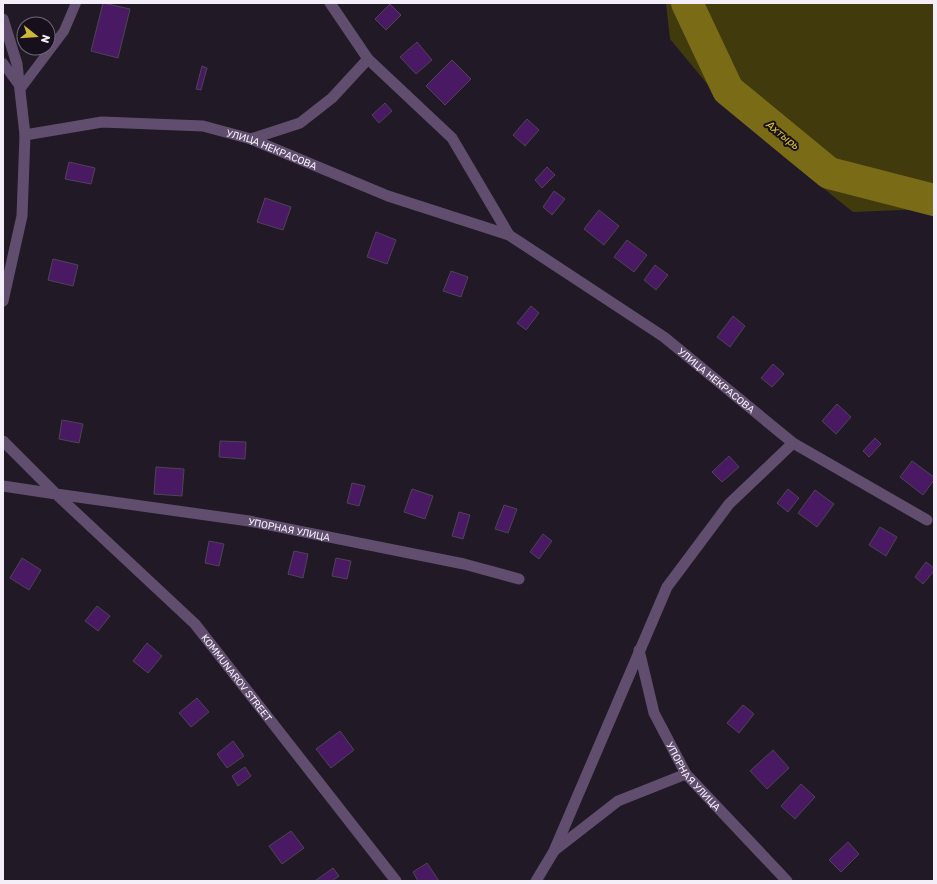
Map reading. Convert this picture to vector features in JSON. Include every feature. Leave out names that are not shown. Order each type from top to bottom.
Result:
[{"type":"street","name":"УЛИЦА НЕКРАСОВА","points":[[330,3],[368,59],[452,138],[509,235]]},
{"type":"street","points":[[3,18],[17,64],[21,88],[25,135],[22,216],[3,301]]},
{"type":"street","points":[[250,139],[300,124],[332,98],[368,59]]},
{"type":"street","name":"УЛИЦА НЕКРАСОВА","points":[[25,135],[102,122],[203,126],[250,139],[388,196],[509,235],[664,337],[794,443],[927,520]]},
{"type":"street","name":"KOMMUNAROV STREET","points":[[3,441],[56,494],[195,624],[396,881]]},
{"type":"street","points":[[536,881],[554,851],[667,587],[725,510],[794,443]]},
{"type":"street","points":[[3,486],[56,494]]},
{"type":"street","name":"УПОРНАЯ УЛИЦА","points":[[56,494],[249,521],[464,564],[519,579]]},
{"type":"street","name":"УПОРНАЯ УЛИЦА","points":[[639,650],[654,713],[686,774],[787,881]]},
{"type":"street","points":[[554,851],[618,801],[686,774]]},
{"type":"lane","points":[[3,63],[21,88],[64,31],[76,3]]},
{"type":"shaded area","points":[[666,3],[934,3],[934,213],[926,209],[853,212],[783,156],[718,97],[670,39]]},
{"type":"building","points":[[103,3],[130,9],[118,58],[91,51]]},
{"type":"building","points":[[390,4],[401,15],[386,30],[375,19]]},
{"type":"building","points":[[417,42],[432,60],[416,74],[400,57]]},
{"type":"building","points":[[452,60],[471,79],[445,105],[426,86]]},
{"type":"building","points":[[202,66],[207,68],[201,90],[196,89]]},
{"type":"building","points":[[385,103],[392,111],[379,123],[372,115]]},
{"type":"building","points":[[527,119],[539,130],[525,146],[513,135]]},
{"type":"building","points":[[69,162],[95,168],[91,184],[65,179]]},
{"type":"building","points":[[547,167],[555,175],[542,188],[535,180]]},
{"type":"building","points":[[554,191],[565,199],[552,215],[543,207]]},
{"type":"building","points":[[265,198],[291,207],[283,230],[257,222]]},
{"type":"building","points":[[599,210],[619,226],[604,245],[584,229]]},
{"type":"building","points":[[376,232],[396,240],[387,264],[367,257]]},
{"type":"building","points":[[627,240],[647,255],[634,272],[614,257]]},
{"type":"building","points":[[53,259],[78,265],[73,286],[48,280]]},
{"type":"building","points":[[655,265],[668,275],[656,290],[644,280]]},
{"type":"building","points":[[451,271],[468,277],[461,297],[443,291]]},
{"type":"building","points":[[531,306],[539,313],[526,330],[517,323]]},
{"type":"building","points":[[733,316],[745,326],[730,347],[717,337]]},
{"type":"building","points":[[773,364],[784,374],[772,387],[761,378]]},
{"type":"building","points":[[837,404],[851,417],[836,434],[822,421]]},
{"type":"building","points":[[62,420],[83,424],[79,443],[59,439]]},
{"type":"building","points":[[875,438],[881,444],[869,457],[863,451]]},
{"type":"building","points":[[220,441],[246,442],[245,459],[219,457]]},
{"type":"building","points":[[729,456],[739,467],[722,482],[712,472]]},
{"type":"building","points":[[912,461],[934,477],[934,480],[923,495],[900,477]]},
{"type":"building","points":[[156,467],[184,469],[182,496],[154,494]]},
{"type":"building","points":[[352,483],[365,486],[359,506],[347,503]]},
{"type":"building","points":[[412,489],[433,496],[425,519],[404,512]]},
{"type":"building","points":[[788,489],[799,498],[788,512],[777,503]]},
{"type":"building","points":[[815,490],[834,504],[817,527],[798,513]]},
{"type":"building","points":[[504,505],[517,509],[508,533],[495,529]]},
{"type":"building","points":[[459,512],[470,515],[463,539],[452,536]]},
{"type":"building","points":[[880,527],[897,537],[886,556],[869,545]]},
{"type":"building","points":[[543,534],[552,541],[539,559],[530,552]]},
{"type":"building","points":[[209,541],[224,544],[219,566],[205,563]]},
{"type":"building","points":[[294,551],[308,554],[303,578],[288,574]]},
{"type":"building","points":[[22,558],[41,570],[29,590],[10,578]]},
{"type":"building","points":[[336,558],[351,561],[347,579],[332,576]]},
{"type":"building","points":[[926,562],[934,568],[934,571],[923,584],[915,577]]},
{"type":"building","points":[[97,606],[110,616],[98,631],[85,621]]},
{"type":"building","points":[[147,643],[162,656],[148,673],[133,661]]},
{"type":"building","points":[[197,698],[209,712],[191,727],[179,713]]},
{"type":"building","points":[[743,705],[754,714],[739,733],[727,723]]},
{"type":"building","points":[[340,731],[354,750],[331,768],[316,749]]},
{"type":"building","points":[[233,741],[244,756],[227,768],[217,754]]},
{"type":"building","points":[[773,750],[789,768],[767,789],[750,771]]},
{"type":"building","points":[[245,767],[251,776],[238,786],[232,776]]},
{"type":"building","points":[[801,784],[815,797],[795,819],[781,806]]},
{"type":"building","points":[[291,831],[304,848],[282,864],[269,846]]},
{"type":"building","points":[[848,842],[859,854],[841,872],[829,860]]},
{"type":"building","points":[[427,863],[439,881],[418,881],[413,872]]},
{"type":"building","points":[[333,868],[339,876],[332,881],[315,881]]},
{"type":"waterway","name":"Ахтырь","points":[[687,3],[728,90],[829,173],[934,200]]}]
